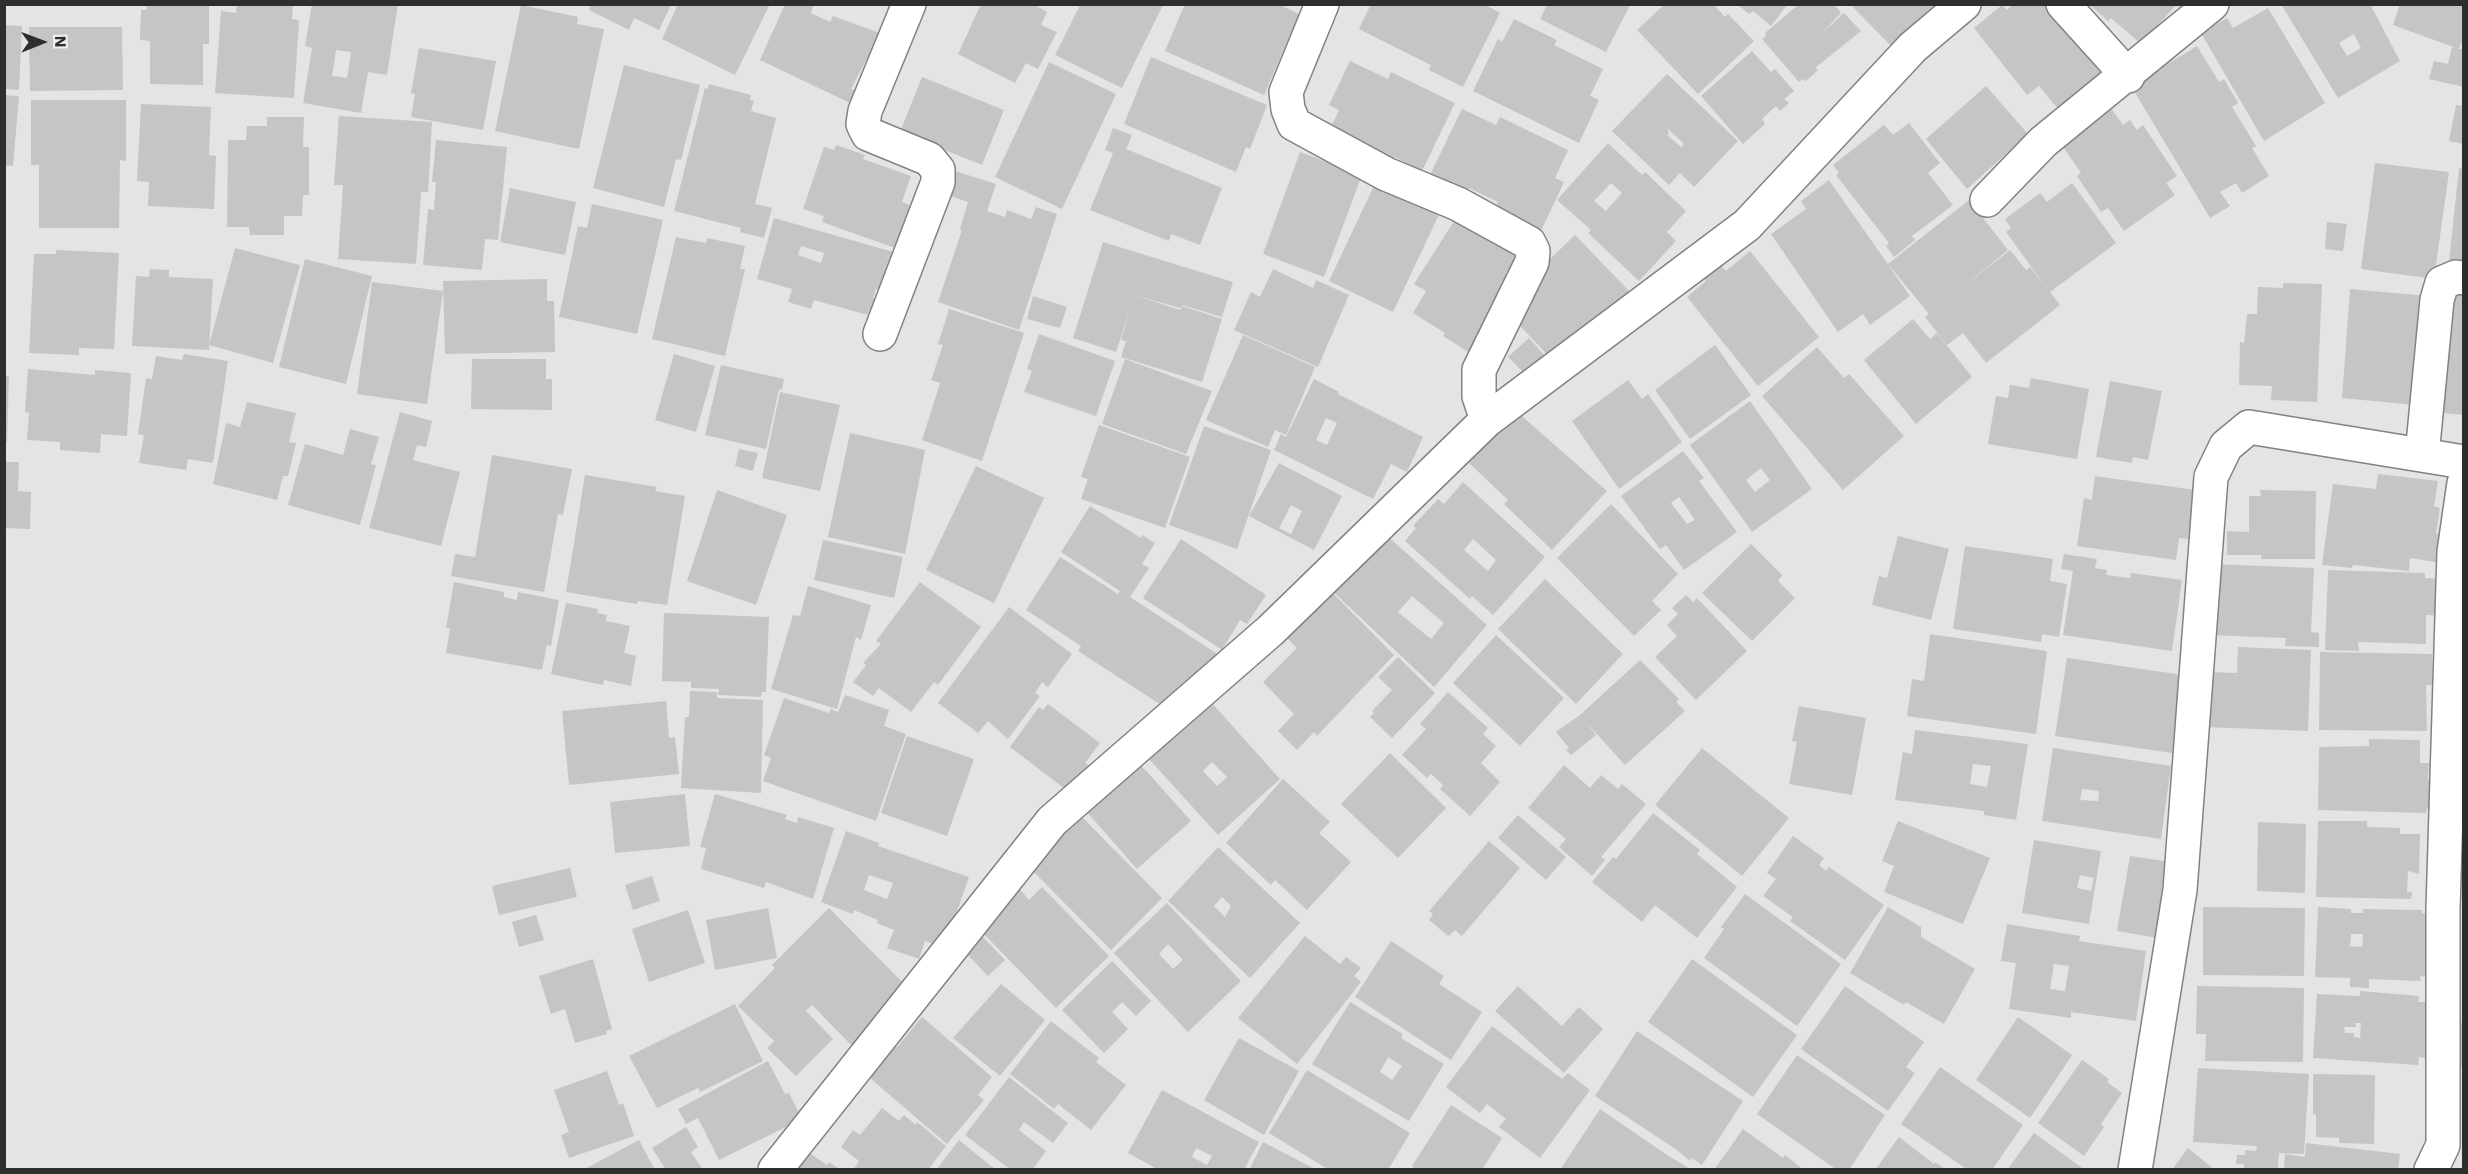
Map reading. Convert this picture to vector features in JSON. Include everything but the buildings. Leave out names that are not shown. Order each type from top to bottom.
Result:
[{"type":"street","points":[[880,334],[938,182],[938,170],[929,159],[868,134],[863,124],[865,111],[909,4]]},
{"type":"street","points":[[1322,4],[1287,92],[1288,109],[1294,124],[1386,174],[1458,204],[1529,243],[1533,251],[1532,262],[1479,370],[1479,396],[1487,420]]},
{"type":"street","points":[[775,1170],[1052,821],[1271,630],[1487,420],[1747,225],[1913,47],[1964,4]]},
{"type":"street","points":[[2063,4],[2127,76]]},
{"type":"street","points":[[1987,200],[2043,142],[2127,76],[2212,4]]},
{"type":"street","points":[[2422,455],[2437,300],[2442,284],[2456,277],[2463,278]]},
{"type":"street","points":[[2135,1170],[2180,890],[2211,477],[2226,446],[2249,427],[2463,462]]},
{"type":"street","points":[[2431,1170],[2443,1145],[2453,990],[2456,735],[2454,552],[2463,483]]}]
